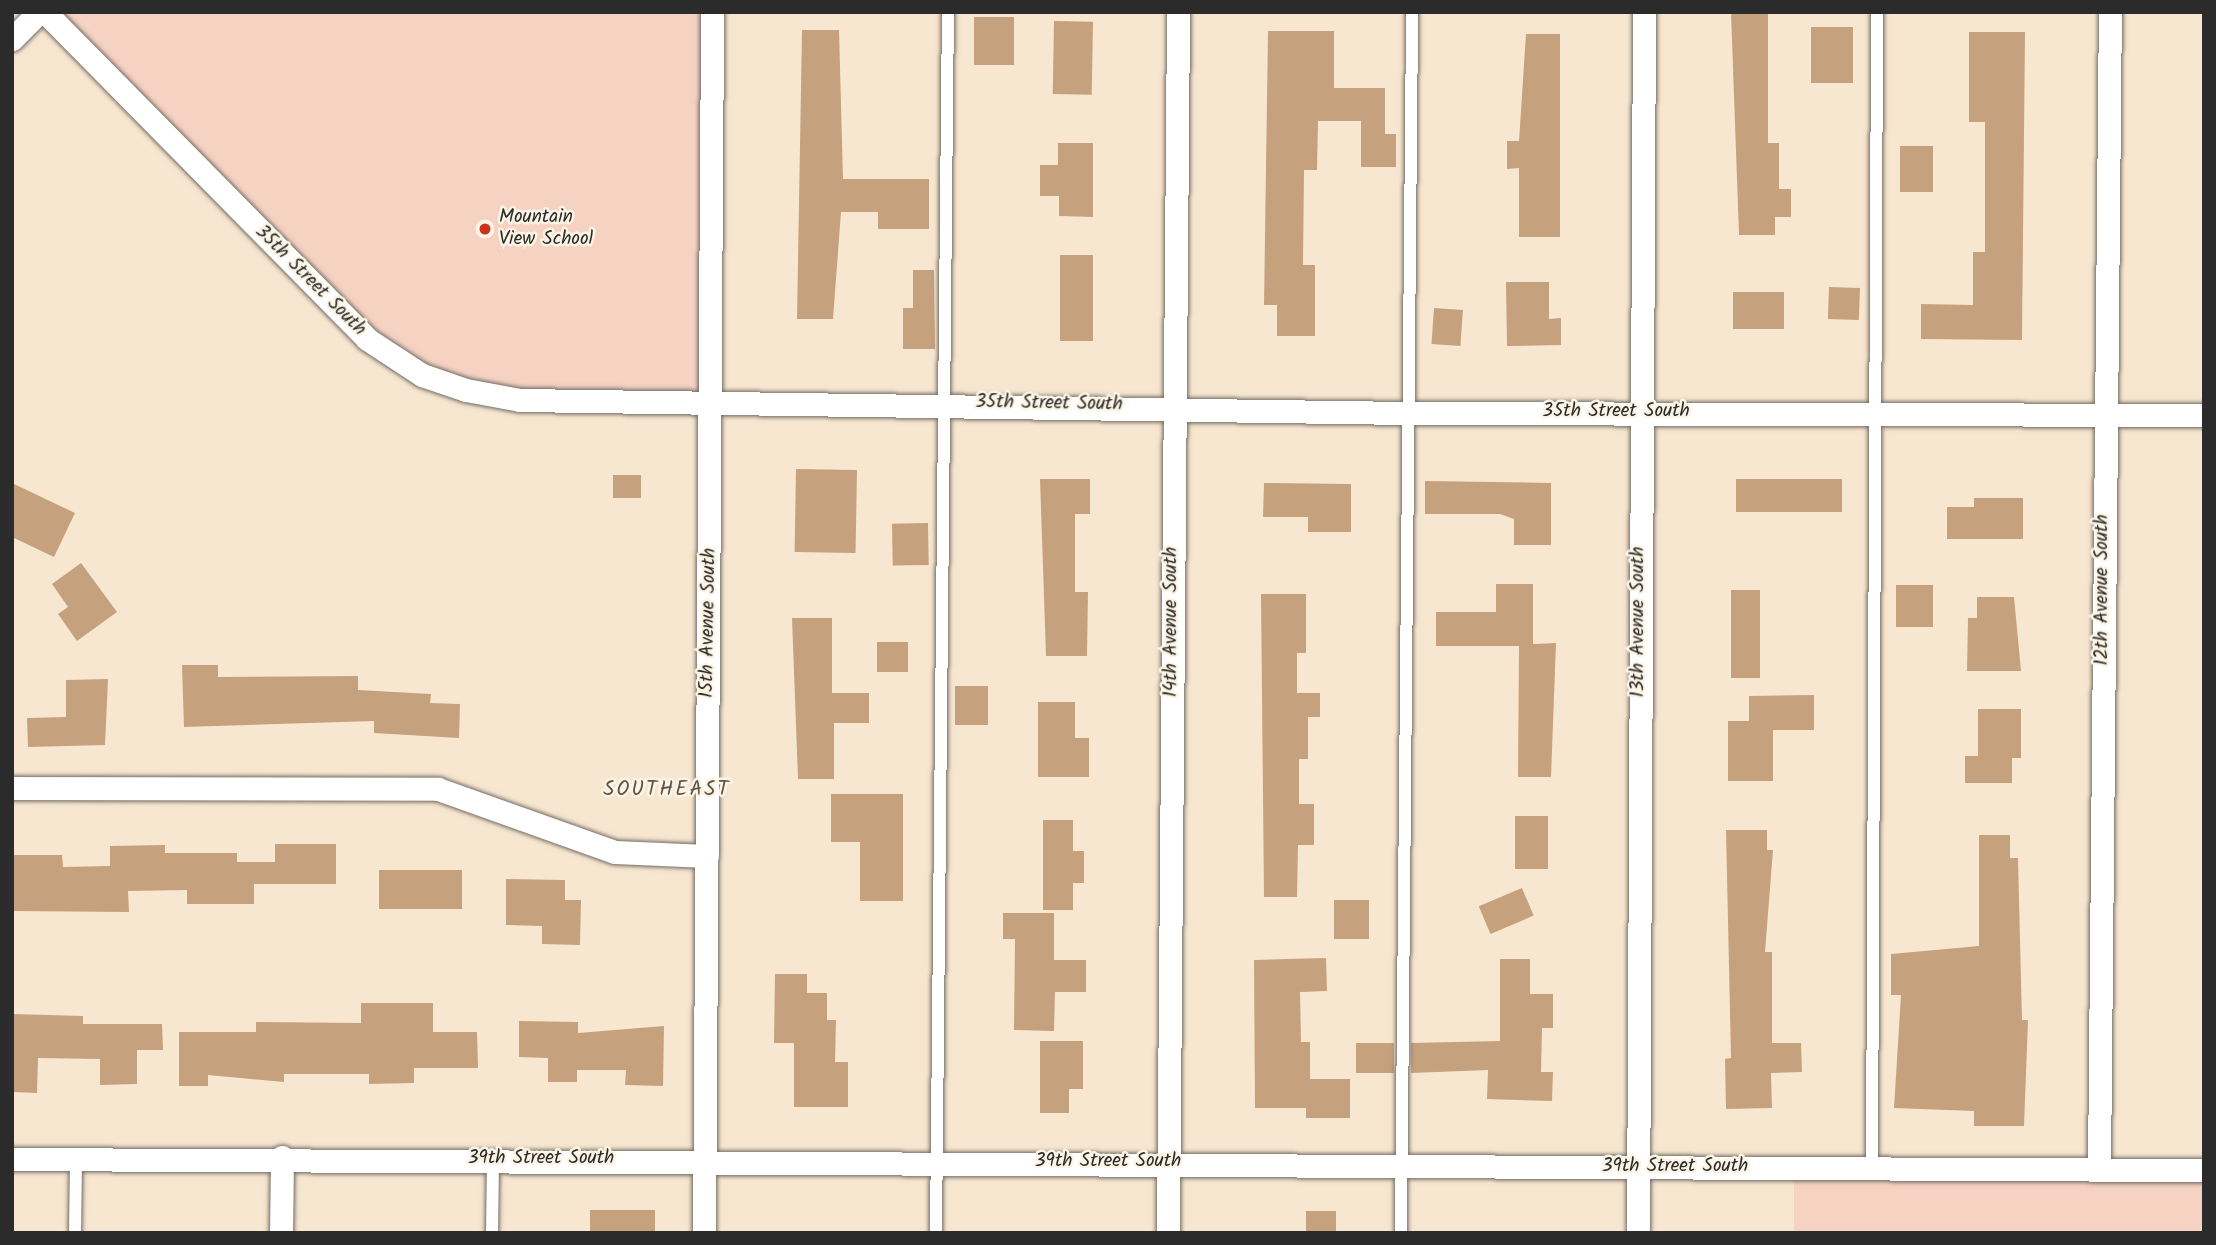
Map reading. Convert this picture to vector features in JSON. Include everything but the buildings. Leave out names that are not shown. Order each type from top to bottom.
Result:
[{"type":"street","points":[[12,39],[39,12]]},
{"type":"street","name":"35th Street South","points":[[45,12],[368,339],[422,375],[520,400],[1174,405],[1408,413],[1639,411],[2204,415]]},
{"type":"street","name":"15th Avenue South","points":[[704,1233],[712,12]]},
{"type":"street","name":"14th Avenue South","points":[[1168,1233],[1178,12]]},
{"type":"street","name":"13th Avenue South","points":[[1638,1233],[1639,411],[1644,12]]},
{"type":"street","name":"12th Avenue South","points":[[2099,1169],[2104,413],[2110,12]]},
{"type":"street","points":[[12,788],[438,789],[615,852],[707,856]]},
{"type":"street","points":[[281,1233],[282,1157]]},
{"type":"street","name":"39th Street South","points":[[12,1159],[493,1158],[2204,1170]]},
{"type":"lane","points":[[936,1233],[947,12]]},
{"type":"lane","points":[[1401,1233],[1412,12]]},
{"type":"lane","points":[[1872,1168],[1877,12]]},
{"type":"lane","points":[[492,1233],[493,1158]]},
{"type":"lane","points":[[75,1233],[76,1159]]},
{"type":"shaded area","name":"Mountain View School","points":[[45,12],[712,12],[711,401],[466,390],[367,339]]},
{"type":"shaded area","points":[[1794,1168],[2204,1168],[2204,1233],[1794,1233]]},
{"type":"place","name":"Mountain View School","points":[[485,229]]},
{"type":"district","name":"SOUTHEAST","points":[[667,790]]}]
